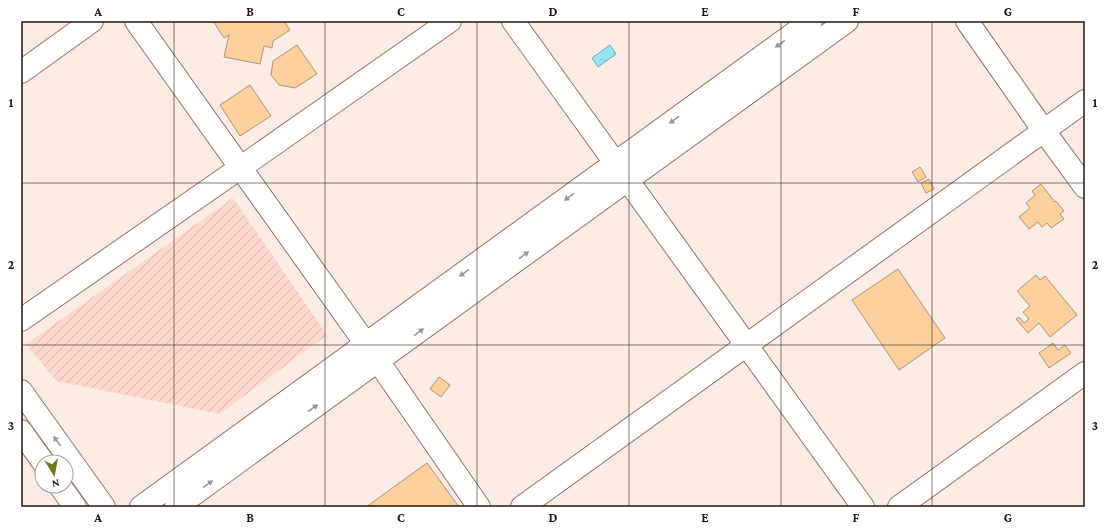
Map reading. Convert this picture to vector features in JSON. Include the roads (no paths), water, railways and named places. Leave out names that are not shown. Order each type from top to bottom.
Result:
[{"type":"street","points":[[21,72],[92,21]]},
{"type":"street","points":[[136,21],[372,353],[478,507]]},
{"type":"street","points":[[21,320],[450,21]]},
{"type":"street","points":[[512,21],[864,507]]},
{"type":"street","points":[[621,172],[811,21]]},
{"type":"street","points":[[176,507],[372,353],[621,172],[847,21]]},
{"type":"street","points":[[967,21],[1085,187]]},
{"type":"street","points":[[522,507],[1085,101]]},
{"type":"street","points":[[141,507],[372,353]]},
{"type":"street","points":[[900,507],[1085,373]]},
{"type":"street","points":[[21,391],[104,507]]},
{"type":"street","points":[[21,431],[37,454]]},
{"type":"street","points":[[66,494],[75,507]]},
{"type":"water","points":[[610,45],[616,54],[598,67],[592,58]]}]
